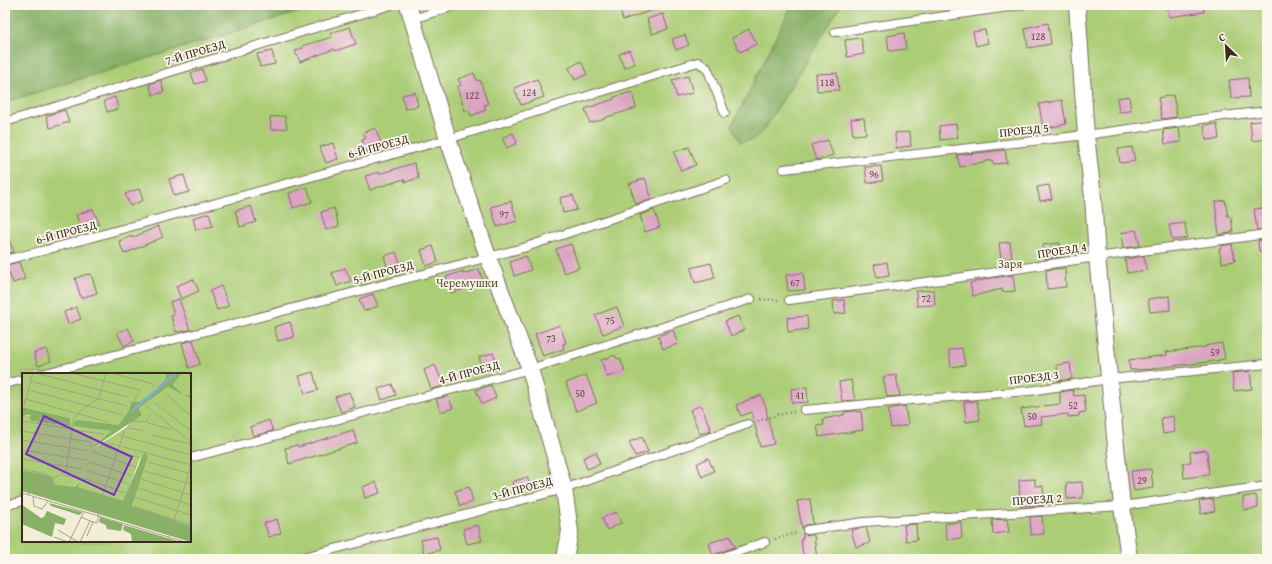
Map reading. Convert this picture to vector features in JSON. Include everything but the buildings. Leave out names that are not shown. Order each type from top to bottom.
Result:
[{"type":"street","points":[[1077,5],[1086,135],[1093,197],[1097,257],[1122,506],[1129,559]]},
{"type":"street","points":[[410,12],[448,140],[488,257],[530,369],[564,489],[570,531],[565,559]]},
{"type":"lane","name":"7-Й ПРОЕЗД","points":[[5,122],[391,5]]},
{"type":"lane","points":[[410,12],[457,5]]},
{"type":"lane","points":[[835,32],[1022,5]]},
{"type":"lane","name":"6-Й ПРОЕЗД","points":[[5,260],[448,140],[698,62],[707,68],[725,113]]},
{"type":"lane","name":"ПРОЕЗД 5","points":[[784,169],[1086,135],[1267,111]]},
{"type":"lane","name":"5-Й ПРОЕЗД","points":[[46,373],[523,248],[726,180]]},
{"type":"lane","name":"ПРОЕЗД 4","points":[[789,300],[1267,234]]},
{"type":"lane","name":"4-Й ПРОЕЗД","points":[[191,458],[530,369],[751,299]]},
{"type":"lane","name":"ПРОЕЗД 3","points":[[804,410],[1029,391],[1109,379],[1267,364]]},
{"type":"lane","points":[[5,384],[22,379]]},
{"type":"lane","name":"3-Й ПРОЕЗД","points":[[296,559],[564,489],[748,424]]},
{"type":"lane","name":"ПРОЕЗД 2","points":[[807,530],[864,522],[1122,506],[1267,486]]},
{"type":"lane","points":[[5,506],[22,502]]},
{"type":"lane","points":[[718,559],[765,542]]},
{"type":"path","points":[[751,299],[789,300]]},
{"type":"path","points":[[748,424],[777,415],[804,410]]},
{"type":"path","points":[[765,542],[807,530]]},
{"type":"green space","points":[[5,5],[321,5],[5,102]]},
{"type":"green space","points":[[321,5],[792,5],[732,126],[765,128],[841,5],[1267,5],[1267,559],[5,559],[5,102]]},
{"type":"green space","points":[[792,5],[841,5],[765,128],[753,140],[740,142],[732,126]]},
{"type":"park label","name":"Заря","points":[[1010,263]]},
{"type":"park label","name":"Черемушки","points":[[467,282]]}]
